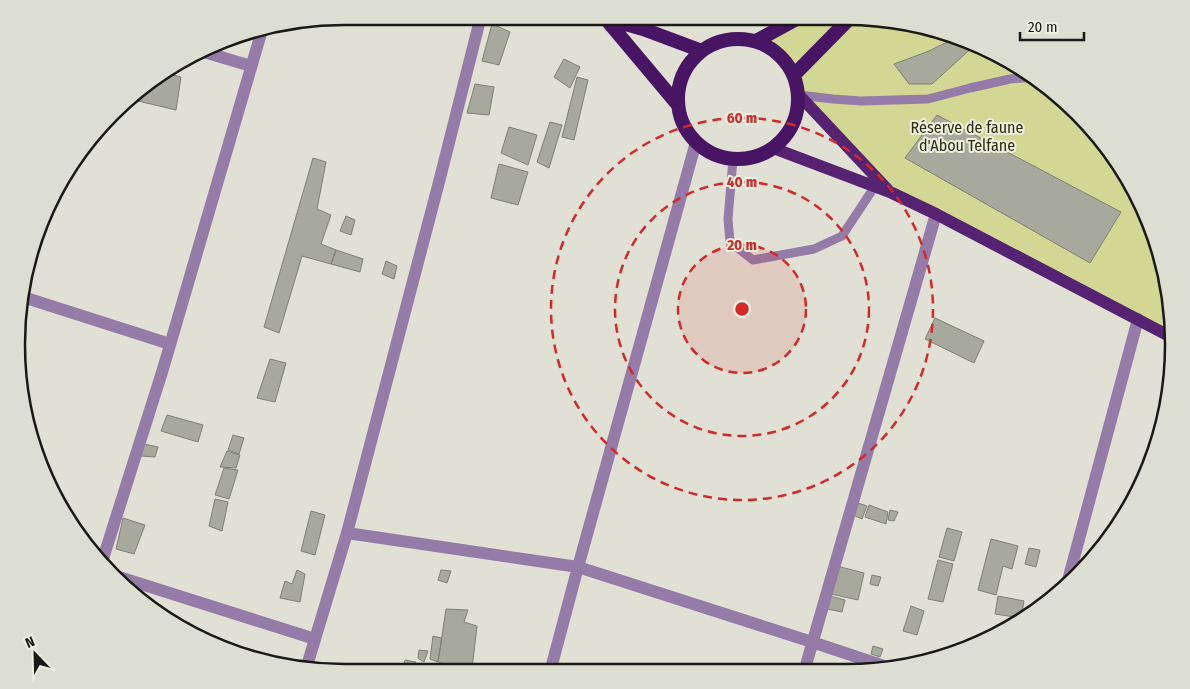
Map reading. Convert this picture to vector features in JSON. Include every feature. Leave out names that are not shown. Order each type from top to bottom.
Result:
[{"type":"highway","points":[[610,25],[678,106],[684,125],[696,142],[713,154],[734,159],[754,157],[773,148],[788,134],[797,110],[799,95],[794,75],[785,60],[772,48],[756,41],[737,38],[718,42],[702,51],[688,66],[680,85],[678,106]]},
{"type":"highway","points":[[650,25],[702,51]]},
{"type":"highway","points":[[756,41],[785,25]]},
{"type":"highway","points":[[794,75],[843,25]]},
{"type":"main road","points":[[799,95],[892,193]]},
{"type":"main road","points":[[773,148],[892,193],[1164,333]]},
{"type":"street","points":[[308,662],[347,533],[479,25]]},
{"type":"street","points":[[104,555],[170,344],[260,37]]},
{"type":"street","points":[[211,54],[251,66]]},
{"type":"street","points":[[552,664],[696,142]]},
{"type":"street","points":[[806,664],[936,214]]},
{"type":"street","points":[[29,299],[170,344]]},
{"type":"street","points":[[1072,569],[1138,319]]},
{"type":"street","points":[[347,533],[578,567],[873,662]]},
{"type":"street","points":[[129,580],[315,639]]},
{"type":"lane","points":[[799,95],[861,101],[928,99],[1002,81],[1022,79]]},
{"type":"lane","points":[[734,159],[728,219],[730,242],[753,260],[814,248],[842,236],[875,186]]},
{"type":"green space","name":"Réserve de faune d'Abou Telfane","points":[[785,25],[846,25],[908,31],[968,49],[1005,68],[1040,91],[1086,134],[1111,167],[1132,203],[1148,242],[1159,282],[1164,334],[892,193],[799,95],[795,77],[788,63],[774,50],[756,41]]},
{"type":"building","points":[[492,25],[510,32],[499,65],[482,61]]},
{"type":"building","points":[[947,42],[970,50],[932,84],[909,84],[894,64]]},
{"type":"building","points":[[564,59],[580,67],[570,88],[554,77]]},
{"type":"building","points":[[173,75],[181,77],[176,110],[138,101]]},
{"type":"building","points":[[577,77],[588,80],[574,140],[562,137]]},
{"type":"building","points":[[475,84],[494,87],[489,115],[467,113]]},
{"type":"building","points":[[937,115],[1121,212],[1090,263],[905,158]]},
{"type":"building","points":[[550,122],[562,125],[549,168],[537,162]]},
{"type":"building","points":[[509,127],[537,135],[528,165],[501,153]]},
{"type":"building","points":[[313,158],[326,162],[317,209],[331,215],[321,244],[336,250],[331,264],[302,256],[279,333],[264,327]]},
{"type":"building","points":[[499,164],[528,172],[518,205],[491,198]]},
{"type":"building","points":[[346,216],[355,220],[351,235],[340,231]]},
{"type":"building","points":[[336,250],[363,259],[360,272],[331,264]]},
{"type":"building","points":[[386,261],[397,266],[394,279],[382,274]]},
{"type":"building","points":[[935,318],[984,341],[974,363],[925,339]]},
{"type":"building","points":[[270,359],[286,363],[275,402],[257,398]]},
{"type":"building","points":[[167,415],[203,425],[198,442],[161,431]]},
{"type":"building","points":[[233,435],[244,438],[239,454],[228,450]]},
{"type":"building","points":[[144,444],[158,447],[155,457],[141,456]]},
{"type":"building","points":[[227,451],[240,455],[236,468],[220,467]]},
{"type":"building","points":[[224,468],[238,470],[229,499],[215,495]]},
{"type":"building","points":[[215,499],[228,502],[222,531],[209,526]]},
{"type":"building","points":[[855,502],[867,506],[862,519],[851,514]]},
{"type":"building","points":[[869,505],[888,512],[886,524],[865,517]]},
{"type":"building","points":[[890,510],[898,512],[894,521],[888,520]]},
{"type":"building","points":[[311,511],[325,515],[315,555],[301,551]]},
{"type":"building","points":[[123,518],[145,525],[134,554],[116,549]]},
{"type":"building","points":[[947,528],[962,532],[954,561],[939,557]]},
{"type":"building","points":[[991,539],[1018,546],[1012,569],[1003,566],[996,595],[978,590]]},
{"type":"building","points":[[1029,548],[1040,550],[1036,567],[1025,564]]},
{"type":"building","points":[[938,560],[953,564],[943,602],[928,599]]},
{"type":"building","points":[[837,566],[864,573],[858,600],[831,594]]},
{"type":"building","points":[[297,570],[305,574],[300,602],[280,598],[285,581],[292,584]]},
{"type":"building","points":[[441,570],[451,571],[447,583],[438,580]]},
{"type":"building","points":[[872,575],[881,577],[878,586],[870,584]]},
{"type":"building","points":[[830,596],[845,600],[842,612],[827,609]]},
{"type":"building","points":[[998,596],[1024,601],[1022,610],[1012,617],[995,614]]},
{"type":"building","points":[[911,606],[924,611],[917,635],[903,631]]},
{"type":"building","points":[[446,609],[468,610],[464,622],[477,626],[473,664],[438,662]]},
{"type":"building","points":[[433,636],[442,638],[438,662],[430,659]]},
{"type":"building","points":[[873,646],[883,649],[880,657],[871,654]]},
{"type":"building","points":[[419,650],[428,651],[424,662],[418,658]]},
{"type":"building","points":[[405,660],[416,662],[415,664],[404,664]]}]
